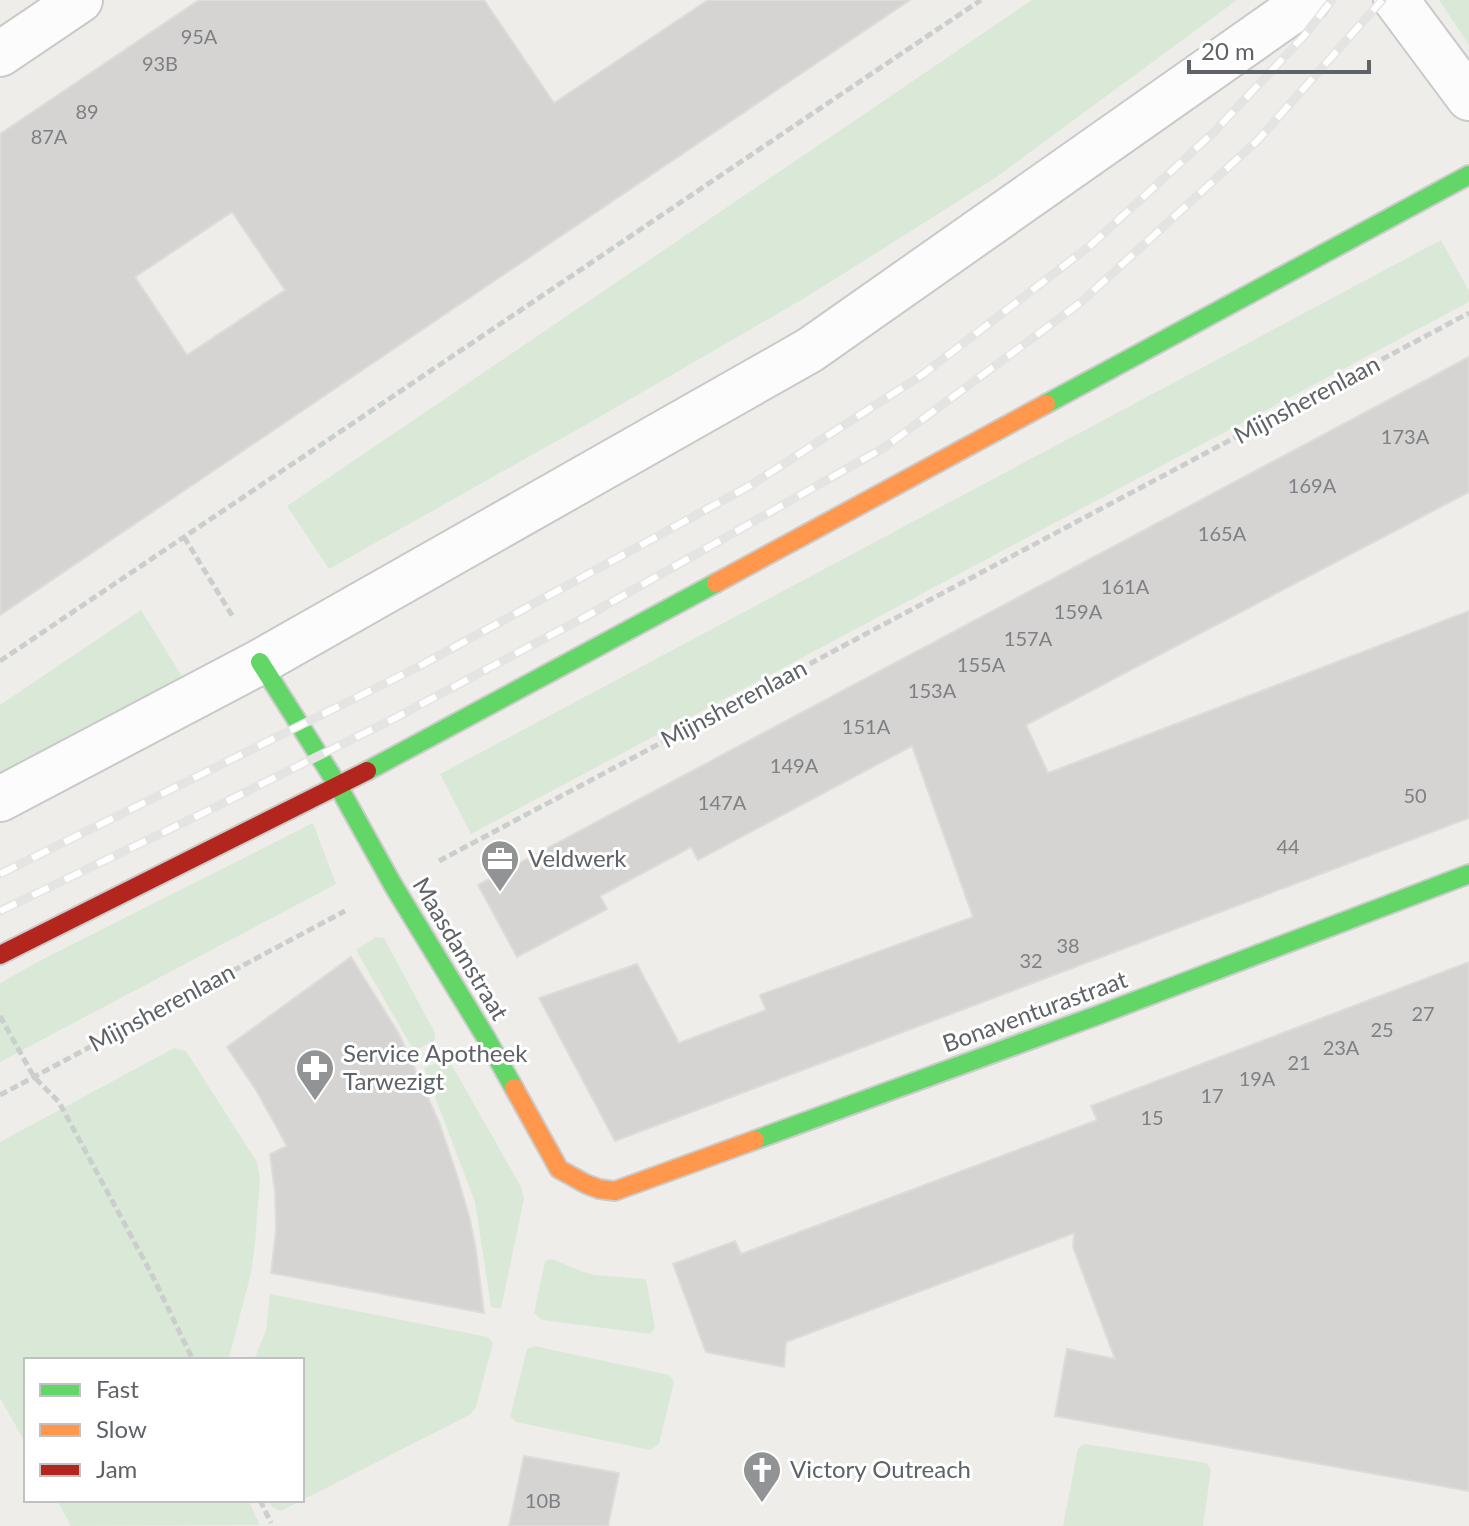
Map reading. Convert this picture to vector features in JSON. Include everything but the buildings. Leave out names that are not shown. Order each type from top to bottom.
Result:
[{"type":"street","points":[[0,54],[80,0]]},
{"type":"street","points":[[0,799],[260,662],[810,350],[1308,0]]},
{"type":"street","points":[[1396,0],[1469,98]]},
{"type":"street","points":[[0,955],[410,749],[1469,175]]},
{"type":"street","points":[[260,662],[337,784]]},
{"type":"street","name":"Maasdamstraat","points":[[337,784],[559,1169],[579,1183],[598,1190],[615,1191]]},
{"type":"street","name":"Bonaventurastraat","points":[[615,1191],[1101,1014],[1469,874]]},
{"type":"path","points":[[0,661],[981,0]]},
{"type":"path","name":"Mijnsherenlaan","points":[[0,1095],[1469,313]]},
{"type":"path","points":[[184,537],[260,662]]},
{"type":"path","points":[[0,1016],[34,1077],[59,1102],[151,1273],[192,1358]]},
{"type":"path","points":[[261,1502],[271,1523]]},
{"type":"green space","points":[[1032,0],[1237,0],[995,178],[808,296],[329,569],[287,506]]},
{"type":"green space","points":[[1439,0],[1469,0],[1469,45]]},
{"type":"green space","points":[[1441,240],[1469,291],[1469,302],[471,834],[440,774]]},
{"type":"green space","points":[[141,610],[183,678],[0,785],[0,705]]},
{"type":"green space","points":[[313,823],[336,884],[0,1062],[0,983]]},
{"type":"green space","points":[[376,937],[384,938],[435,1033],[434,1041],[414,1051],[356,950]]},
{"type":"green space","points":[[174,1048],[186,1051],[257,1162],[260,1179],[251,1273],[228,1358],[24,1358],[24,1440],[0,1398],[0,1142]]},
{"type":"green space","points":[[448,1058],[521,1187],[524,1199],[501,1309],[491,1307],[475,1202],[424,1068]]},
{"type":"green space","points":[[552,1259],[595,1275],[646,1279],[655,1328],[650,1334],[542,1320],[534,1313],[545,1261]]},
{"type":"green space","points":[[270,1294],[488,1337],[493,1343],[476,1407],[471,1414],[304,1499],[304,1358],[255,1358],[266,1330]]},
{"type":"green space","points":[[535,1346],[669,1375],[674,1382],[659,1444],[650,1450],[516,1422],[510,1416],[527,1349]]},
{"type":"green space","points":[[1085,1444],[1207,1463],[1211,1470],[1203,1526],[1063,1526],[1078,1448]]},
{"type":"green space","points":[[58,1502],[249,1502],[260,1525],[71,1526]]},
{"type":"green space","points":[[270,1502],[299,1502],[281,1511],[272,1507]]},
{"type":"railway","points":[[0,874],[416,668],[751,485],[922,375],[1091,245],[1214,132],[1304,36],[1332,0]]},
{"type":"railway","points":[[0,911],[399,716],[594,612],[885,447],[1080,303],[1258,140],[1382,0]]},
{"type":"traffic: fast","points":[[1046,404],[1469,175]]},
{"type":"traffic: fast","points":[[367,771],[716,583]]},
{"type":"traffic: fast","points":[[260,662],[337,784],[393,885],[514,1088]]},
{"type":"traffic: fast","points":[[755,1140],[1101,1014],[1469,874]]},
{"type":"traffic: slow","points":[[716,583],[1046,404]]},
{"type":"traffic: slow","points":[[514,1088],[559,1169],[599,1189],[615,1191],[755,1140]]},
{"type":"traffic: jam","points":[[0,955],[367,771]]},
{"type":"place","name":"Veldwerk","points":[[500,893]]},
{"type":"place","name":"Service Apotheek Tarwezigt","points":[[315,1102]]},
{"type":"place","name":"Victory Outreach","points":[[762,1504]]}]
